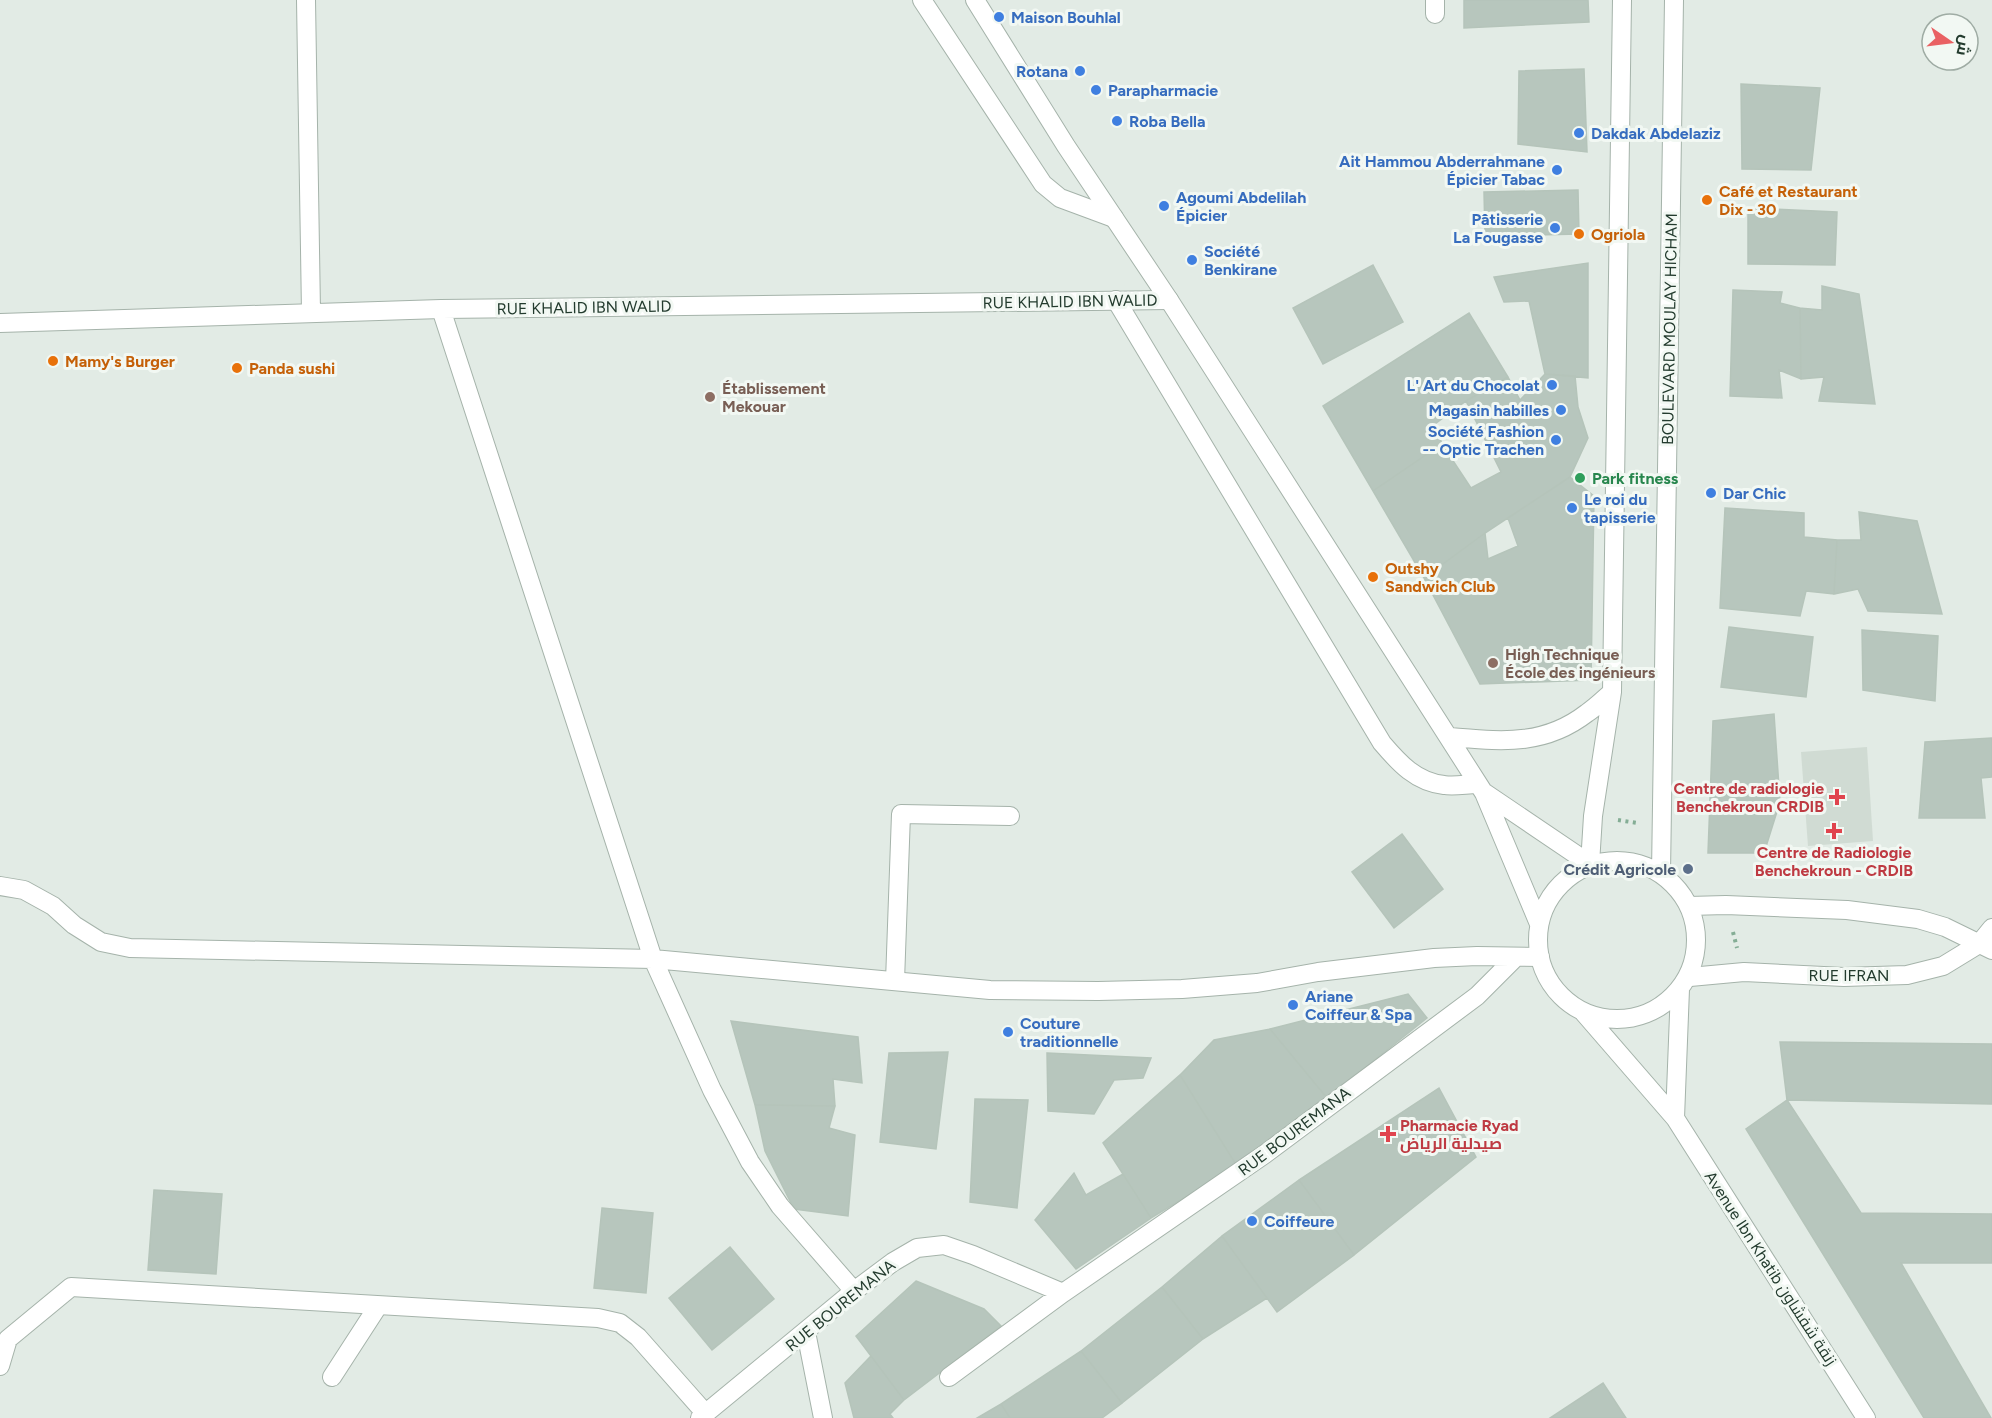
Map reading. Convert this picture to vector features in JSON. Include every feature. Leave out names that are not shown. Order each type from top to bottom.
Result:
[{"type":"street","points":[[306,0],[311,312]]},
{"type":"street","points":[[922,0],[1043,184],[1060,198],[1114,218]]},
{"type":"street","points":[[975,0],[1066,146],[1169,300],[1481,788],[1539,924]]},
{"type":"street","points":[[1590,864],[1593,816],[1612,692],[1622,0]]},
{"type":"street","name":"BOULEVARD MOULAY HICHAM","points":[[1661,873],[1674,0]]},
{"type":"street","points":[[1116,300],[1382,743],[1397,762],[1421,779],[1444,786],[1481,788],[1590,864]]},
{"type":"street","name":"RUE KHALID IBN WALID","points":[[0,323],[441,309],[1169,300]]},
{"type":"street","points":[[441,309],[653,959],[712,1090],[750,1162],[780,1206],[854,1291]]},
{"type":"street","points":[[1449,737],[1522,741],[1554,732],[1586,714],[1612,692]]},
{"type":"street","points":[[894,981],[901,814],[1010,816]]},
{"type":"street","points":[[1675,1118],[1685,983],[1696,948],[1696,926],[1689,906],[1678,887],[1661,873],[1639,862],[1614,860],[1590,864],[1562,882],[1552,894],[1539,924],[1538,945],[1540,957],[1551,984],[1565,1000],[1583,1012],[1603,1018],[1624,1019],[1644,1015],[1663,1005],[1685,983]]},
{"type":"street","points":[[0,886],[24,890],[53,906],[101,942],[130,948],[653,959],[990,990],[1098,991],[1182,988],[1257,983],[1318,972],[1434,958],[1540,957]]},
{"type":"street","points":[[1689,906],[1726,905],[1847,910],[1918,919],[1945,927],[1986,947]]},
{"type":"street","name":"RUE IFRAN","points":[[1685,983],[1744,972],[1844,977],[1907,975],[1943,966],[1986,947],[1992,928]]},
{"type":"street","name":"RUE BOUREMANA","points":[[949,1377],[1063,1293],[1265,1154],[1477,996],[1516,957]]},
{"type":"street","name":"Avenue Ibn Khatib زنقة شفشاون","points":[[1583,1012],[1675,1118],[1866,1418]]},
{"type":"street","name":"RUE BOUREMANA","points":[[703,1416],[854,1291],[893,1262],[917,1248],[944,1245],[1063,1293]]},
{"type":"street","points":[[0,1366],[8,1339],[71,1287],[598,1318],[620,1323],[638,1337],[703,1416]]},
{"type":"street","points":[[332,1377],[378,1306]]},
{"type":"street","points":[[806,1332],[823,1418]]},
{"type":"path","points":[[1593,816],[1661,826]]},
{"type":"path","points":[[1726,905],[1744,972]]},
{"type":"shaded area","name":"Centre de radiologie Benchekroun CRDIB","points":[[1867,747],[1873,841],[1808,846],[1801,752]]},
{"type":"building","points":[[1464,0],[1588,0],[1589,22],[1464,28]]},
{"type":"building","points":[[1584,69],[1587,152],[1518,144],[1519,71]]},
{"type":"building","points":[[1741,84],[1820,88],[1811,170],[1742,169]]},
{"type":"building","points":[[1578,190],[1579,234],[1485,236],[1484,192]]},
{"type":"building","points":[[1748,208],[1837,212],[1835,265],[1748,264]]},
{"type":"building","points":[[1588,263],[1588,378],[1545,374],[1529,301],[1504,302],[1494,277]]},
{"type":"building","points":[[1373,265],[1403,322],[1323,364],[1293,308]]},
{"type":"building","points":[[1822,286],[1859,294],[1875,404],[1819,401],[1824,377],[1801,379],[1800,308],[1822,310]]},
{"type":"building","points":[[1733,290],[1782,292],[1780,303],[1800,308],[1801,379],[1779,370],[1782,398],[1730,396]]},
{"type":"building","points":[[1469,313],[1508,377],[1466,401],[1435,424],[1442,444],[1373,491],[1323,406]]},
{"type":"building","points":[[1545,374],[1575,376],[1578,407],[1588,438],[1570,477],[1485,533],[1424,578],[1373,491],[1442,444],[1471,488],[1501,472],[1466,401],[1508,377],[1520,400]]},
{"type":"building","points":[[1570,477],[1594,496],[1591,680],[1480,684],[1424,578],[1485,533],[1488,559],[1518,546],[1508,518]]},
{"type":"building","points":[[1725,508],[1804,513],[1804,537],[1837,540],[1834,594],[1806,591],[1800,616],[1720,608]]},
{"type":"building","points":[[1859,512],[1917,521],[1942,614],[1868,611],[1858,589],[1834,594],[1837,540],[1861,540]]},
{"type":"building","points":[[1729,627],[1813,637],[1806,697],[1721,687]]},
{"type":"building","points":[[1862,630],[1938,636],[1935,701],[1863,690]]},
{"type":"building","points":[[1774,714],[1780,802],[1764,853],[1708,853],[1713,721]]},
{"type":"building","points":[[1992,738],[1992,777],[1981,778],[1985,818],[1919,818],[1925,742]]},
{"type":"building","points":[[1402,834],[1443,889],[1394,928],[1352,872]]},
{"type":"building","points":[[1408,994],[1427,1018],[1327,1098],[1270,1029]]},
{"type":"building","points":[[731,1021],[858,1037],[862,1083],[833,1079],[835,1106],[755,1105]]},
{"type":"building","points":[[1270,1029],[1327,1098],[1237,1166],[1180,1075],[1214,1040]]},
{"type":"building","points":[[1780,1042],[1992,1044],[1992,1104],[1787,1100]]},
{"type":"building","points":[[948,1052],[936,1149],[880,1142],[889,1053]]},
{"type":"building","points":[[1047,1053],[1151,1058],[1143,1078],[1114,1080],[1094,1114],[1048,1111]]},
{"type":"building","points":[[1180,1075],[1237,1166],[1151,1218],[1103,1143]]},
{"type":"building","points":[[1439,1088],[1476,1157],[1354,1255],[1299,1180]]},
{"type":"building","points":[[975,1099],[1028,1100],[1017,1208],[970,1202]]},
{"type":"building","points":[[1787,1100],[1861,1213],[1992,1214],[1992,1263],[1901,1263],[1991,1418],[1924,1418],[1746,1129]]},
{"type":"building","points":[[755,1105],[835,1106],[829,1128],[855,1135],[848,1216],[794,1209],[765,1151]]},
{"type":"building","points":[[1074,1173],[1086,1195],[1123,1174],[1151,1218],[1076,1269],[1035,1220]]},
{"type":"building","points":[[1299,1180],[1354,1255],[1277,1312],[1222,1236]]},
{"type":"building","points":[[154,1190],[222,1194],[216,1274],[148,1270]]},
{"type":"building","points":[[602,1208],[653,1213],[646,1293],[594,1288]]},
{"type":"building","points":[[1222,1236],[1267,1298],[1203,1339],[1162,1287]]},
{"type":"building","points":[[730,1247],[774,1299],[712,1350],[669,1298]]},
{"type":"building","points":[[916,1281],[984,1309],[1001,1326],[904,1400],[856,1336]]},
{"type":"building","points":[[1162,1287],[1203,1339],[1122,1403],[1081,1351]]},
{"type":"building","points":[[1081,1351],[1122,1403],[1102,1418],[1010,1418],[1001,1404]]},
{"type":"building","points":[[871,1356],[904,1400],[890,1414],[893,1418],[854,1418],[845,1383]]},
{"type":"building","points":[[1603,1383],[1626,1418],[1550,1418]]},
{"type":"building","points":[[1001,1404],[1010,1418],[977,1418]]},
{"type":"place","name":"Maison Bouhlal","points":[[999,17]]},
{"type":"place","name":"Rotana","points":[[1080,71]]},
{"type":"place","name":"Parapharmacie","points":[[1096,90]]},
{"type":"place","name":"Roba Bella","points":[[1117,121]]},
{"type":"place","name":"Dakdak Abdelaziz","points":[[1579,133]]},
{"type":"place","name":"Ait Hammou Abderrahmane Épicier Tabac","points":[[1557,170]]},
{"type":"place","name":"Café et Restaurant Dix - 30","points":[[1707,200]]},
{"type":"place","name":"Agoumi Abdelilah Épicier","points":[[1164,206]]},
{"type":"place","name":"Pâtisserie La Fougasse","points":[[1555,228]]},
{"type":"place","name":"Ogriola","points":[[1579,234]]},
{"type":"place","name":"Société Benkirane","points":[[1192,260]]},
{"type":"place","name":"Mamy's Burger","points":[[53,361]]},
{"type":"place","name":"Panda sushi","points":[[237,368]]},
{"type":"place","name":"L' Art du Chocolat","points":[[1552,385]]},
{"type":"place","name":"Établissement Mekouar","points":[[710,397]]},
{"type":"place","name":"Magasin habilles","points":[[1561,410]]},
{"type":"place","name":"Société Fashion -- Optic Trachen","points":[[1556,440]]},
{"type":"place","name":"Park fitness","points":[[1580,478]]},
{"type":"place","name":"Dar Chic","points":[[1711,493]]},
{"type":"place","name":"Le roi du tapisserie","points":[[1572,508]]},
{"type":"place","name":"Outshy Sandwich Club","points":[[1373,577]]},
{"type":"place","name":"High Technique École des ingénieurs","points":[[1493,663]]},
{"type":"place","name":"Centre de radiologie Benchekroun CRDIB","points":[[1837,797]]},
{"type":"place","name":"Centre de Radiologie Benchekroun - CRDIB","points":[[1834,831]]},
{"type":"place","name":"Crédit Agricole","points":[[1688,869]]},
{"type":"place","name":"Ariane Coiffeur & Spa","points":[[1293,1005]]},
{"type":"place","name":"Couture traditionnelle","points":[[1008,1032]]},
{"type":"place","name":"Pharmacie Ryad صيدلية الرياض","points":[[1388,1134]]},
{"type":"place","name":"Coiffeure","points":[[1252,1221]]}]
